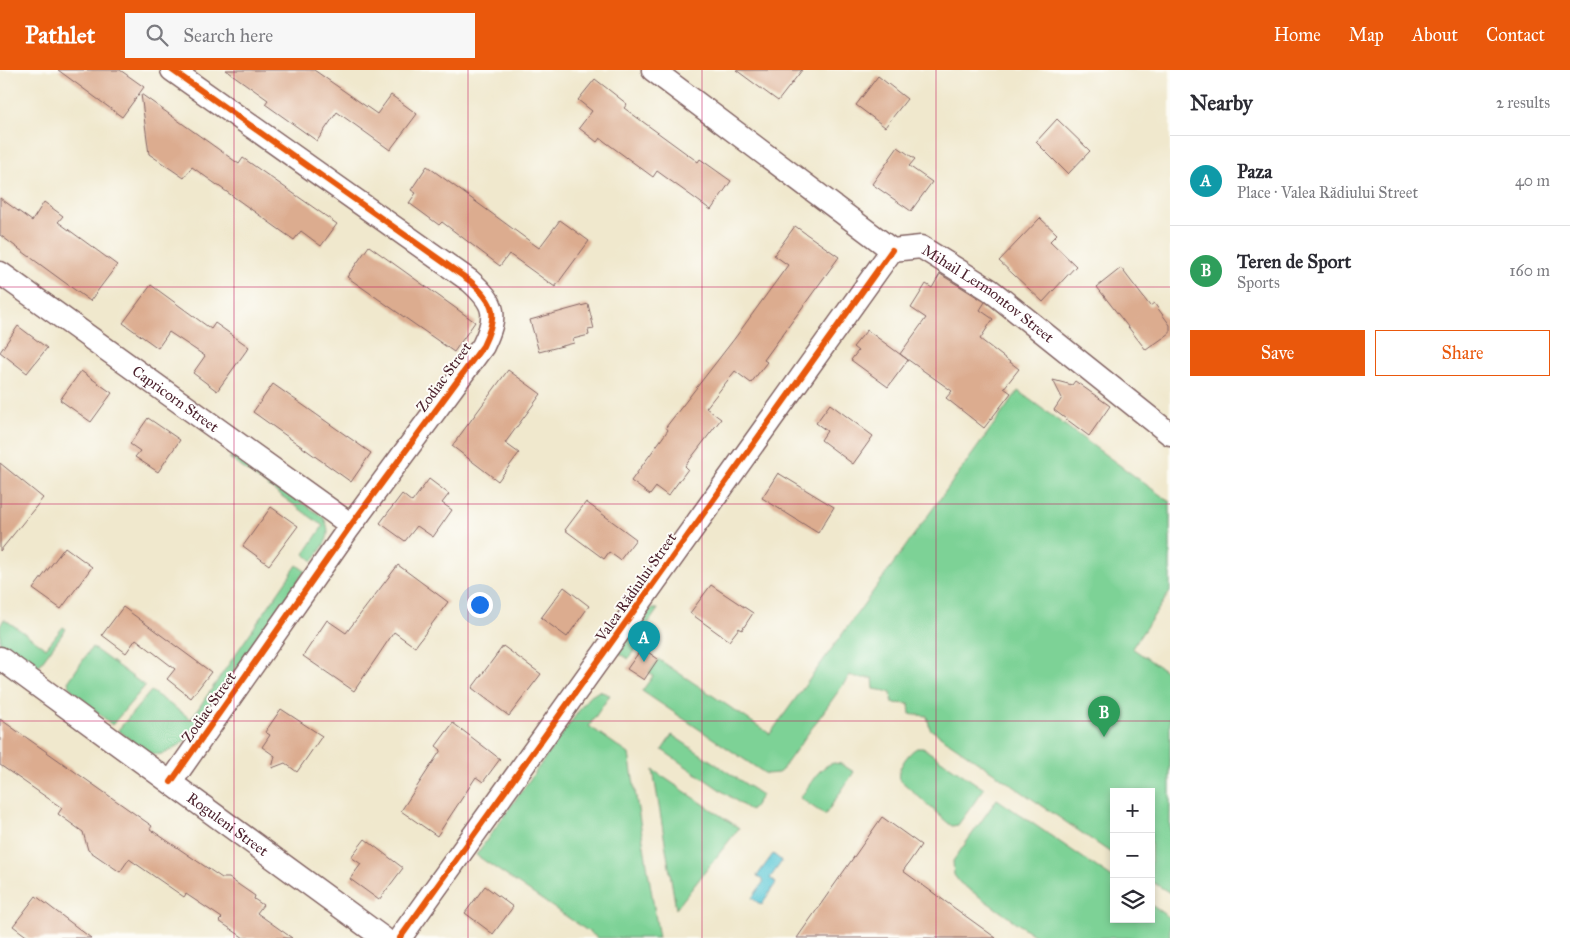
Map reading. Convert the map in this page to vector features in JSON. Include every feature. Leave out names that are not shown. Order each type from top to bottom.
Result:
[{"type":"street","name":"Zodiac Street","points":[[171,782],[351,525],[483,346],[492,327],[493,311],[486,296],[470,281],[172,70]]},
{"type":"street","points":[[653,70],[892,250]]},
{"type":"street","name":"Mihail Lermontov Street","points":[[892,250],[921,247],[940,256],[990,290],[1170,434]]},
{"type":"street","name":"Valea Rădiului Street","points":[[400,938],[892,250]]},
{"type":"street","name":"Capricorn Street","points":[[0,272],[351,525]]},
{"type":"street","name":"Roguleni Street","points":[[0,658],[383,938]]},
{"type":"green space","points":[[1018,391],[1170,502],[1170,592],[1132,648],[1170,674],[1170,893],[1155,884],[1155,788],[1110,788],[1110,852],[930,729],[927,716],[910,714],[909,704],[892,703],[891,692],[874,689],[873,678],[856,678],[850,675],[781,771],[766,774],[642,691],[653,676],[649,673],[658,659],[770,734]]},
{"type":"green space","points":[[236,456],[323,517],[328,535],[324,545],[313,561],[304,554],[323,526],[229,458]]},
{"type":"green space","points":[[297,565],[305,571],[186,740],[175,748],[157,755],[143,750],[118,730],[151,691],[191,719]]},
{"type":"green space","points":[[650,609],[658,609],[635,642],[638,645],[628,659],[617,652],[641,626]]},
{"type":"green space","points":[[4,619],[46,648],[63,627],[66,629],[38,667],[34,668],[0,644],[0,626]]},
{"type":"green space","points":[[92,647],[145,686],[112,725],[70,688],[68,682]]},
{"type":"green space","points":[[599,691],[610,695],[589,726],[629,754],[659,938],[598,938],[476,855],[588,698]]},
{"type":"green space","points":[[672,735],[762,795],[751,811],[662,750]]},
{"type":"green space","points":[[917,748],[923,748],[984,789],[958,825],[952,826],[948,823],[899,779],[899,771],[904,761]]},
{"type":"green space","points":[[834,763],[841,764],[854,772],[825,815],[800,798],[819,772]]},
{"type":"green space","points":[[653,770],[739,828],[676,909]]},
{"type":"green space","points":[[997,799],[1110,876],[1110,923],[1155,923],[1155,908],[1170,918],[1170,938],[1038,938],[960,883],[954,875],[953,861]]},
{"type":"water","points":[[773,854],[782,861],[770,878],[776,883],[761,905],[752,898],[764,881],[757,876]]},
{"type":"building","points":[[58,70],[120,70],[144,87],[122,117]]},
{"type":"building","points":[[226,70],[314,70],[377,114],[391,95],[417,114],[390,150],[337,112],[317,141],[265,104],[268,100]]},
{"type":"building","points":[[736,70],[802,70],[778,101]]},
{"type":"building","points":[[878,76],[907,99],[885,127],[856,105]]},
{"type":"building","points":[[595,79],[627,104],[624,108],[698,162],[700,159],[731,181],[711,210],[657,171],[653,177],[600,138],[597,142],[579,128],[592,111],[578,100]]},
{"type":"building","points":[[141,94],[239,164],[243,158],[337,224],[321,246],[301,231],[294,240],[192,167],[184,178],[149,154]]},
{"type":"building","points":[[1057,119],[1090,151],[1068,174],[1036,142]]},
{"type":"building","points":[[898,147],[915,159],[909,166],[932,182],[911,211],[872,184]]},
{"type":"building","points":[[427,166],[539,248],[560,220],[589,241],[555,287],[509,254],[500,266],[442,222],[439,225],[409,203],[416,193],[411,190]]},
{"type":"building","points":[[0,198],[32,221],[44,202],[63,216],[58,222],[117,265],[90,301],[0,235]]},
{"type":"building","points":[[1040,218],[1057,234],[1050,241],[1076,266],[1043,302],[999,261]]},
{"type":"building","points":[[795,226],[839,257],[764,360],[767,362],[751,383],[735,371],[706,408],[721,419],[685,466],[688,469],[668,496],[656,487],[650,495],[631,481],[668,430],[666,427],[735,338],[788,265],[774,255]]},
{"type":"building","points":[[369,246],[475,322],[454,352],[347,277]]},
{"type":"building","points":[[1121,268],[1150,306],[1154,303],[1170,325],[1170,333],[1146,350],[1097,287]]},
{"type":"building","points":[[940,274],[985,302],[980,310],[993,319],[980,339],[1019,369],[1004,388],[1011,393],[984,428],[946,398],[952,391],[900,354],[926,318],[911,308],[926,284],[932,288]]},
{"type":"building","points":[[151,285],[211,329],[215,323],[249,347],[217,391],[193,373],[205,356],[169,332],[158,348],[123,323]]},
{"type":"building","points":[[588,304],[594,329],[588,330],[589,335],[573,339],[574,343],[539,352],[530,320]]},
{"type":"building","points":[[18,326],[47,348],[27,373],[0,352]]},
{"type":"building","points":[[867,330],[908,360],[888,387],[851,360],[858,351],[853,347]]},
{"type":"building","points":[[508,370],[541,394],[505,443],[519,453],[498,481],[452,446]]},
{"type":"building","points":[[81,371],[112,393],[91,422],[60,400]]},
{"type":"building","points":[[1053,380],[1072,385],[1075,381],[1110,406],[1089,436],[1054,410],[1062,398]]},
{"type":"building","points":[[273,384],[371,453],[351,482],[253,412]]},
{"type":"building","points":[[830,404],[873,436],[853,464],[821,440],[827,431],[816,423]]},
{"type":"building","points":[[148,418],[180,440],[158,472],[135,457],[140,451],[130,444]]},
{"type":"building","points":[[0,463],[43,498],[0,551]]},
{"type":"building","points":[[778,473],[834,507],[818,533],[762,498]]},
{"type":"building","points":[[429,479],[449,494],[442,503],[452,510],[433,537],[417,526],[405,541],[380,523],[402,494],[412,502]]},
{"type":"building","points":[[586,502],[636,539],[620,560],[609,552],[604,559],[565,530]]},
{"type":"building","points":[[271,507],[298,526],[269,565],[243,546]]},
{"type":"building","points":[[65,547],[92,567],[61,609],[33,589]]},
{"type":"building","points":[[398,565],[448,602],[415,647],[394,632],[354,691],[303,656],[327,620],[346,633]]},
{"type":"building","points":[[711,585],[753,613],[742,630],[739,628],[729,641],[690,613]]},
{"type":"building","points":[[564,587],[589,606],[567,637],[541,618]]},
{"type":"building","points":[[123,607],[211,672],[191,698],[167,679],[175,669],[136,639],[126,653],[102,635]]},
{"type":"building","points":[[503,646],[541,674],[509,716],[472,688]]},
{"type":"building","points":[[642,648],[658,659],[644,680],[627,669]]},
{"type":"building","points":[[281,709],[322,736],[297,772],[285,763],[272,768],[275,756],[262,747],[270,735],[265,732]]},
{"type":"building","points":[[0,719],[152,826],[150,829],[222,878],[229,878],[255,896],[254,899],[263,905],[257,913],[292,938],[244,938],[219,921],[222,918],[186,894],[184,897],[129,859],[120,872],[88,850],[83,832],[58,814],[62,808],[0,765]]},
{"type":"building","points":[[453,723],[500,759],[483,782],[476,777],[437,836],[401,811],[441,750],[436,746]]},
{"type":"building","points":[[882,817],[921,845],[903,871],[996,938],[797,938]]},
{"type":"building","points":[[365,839],[403,868],[379,900],[350,879],[361,864],[351,857]]},
{"type":"building","points":[[485,886],[513,907],[493,934],[465,913]]},
{"type":"building","points":[[36,896],[91,938],[29,938],[13,926]]},
{"type":"cycle path","points":[[171,782],[351,525],[483,346],[492,318],[492,310],[485,296],[470,281],[172,70]]},
{"type":"cycle path","points":[[400,938],[892,250]]},
{"type":"place","name":"Paza","points":[[644,662]]},
{"type":"place","name":"Teren de Sport","points":[[1104,737]]}]
